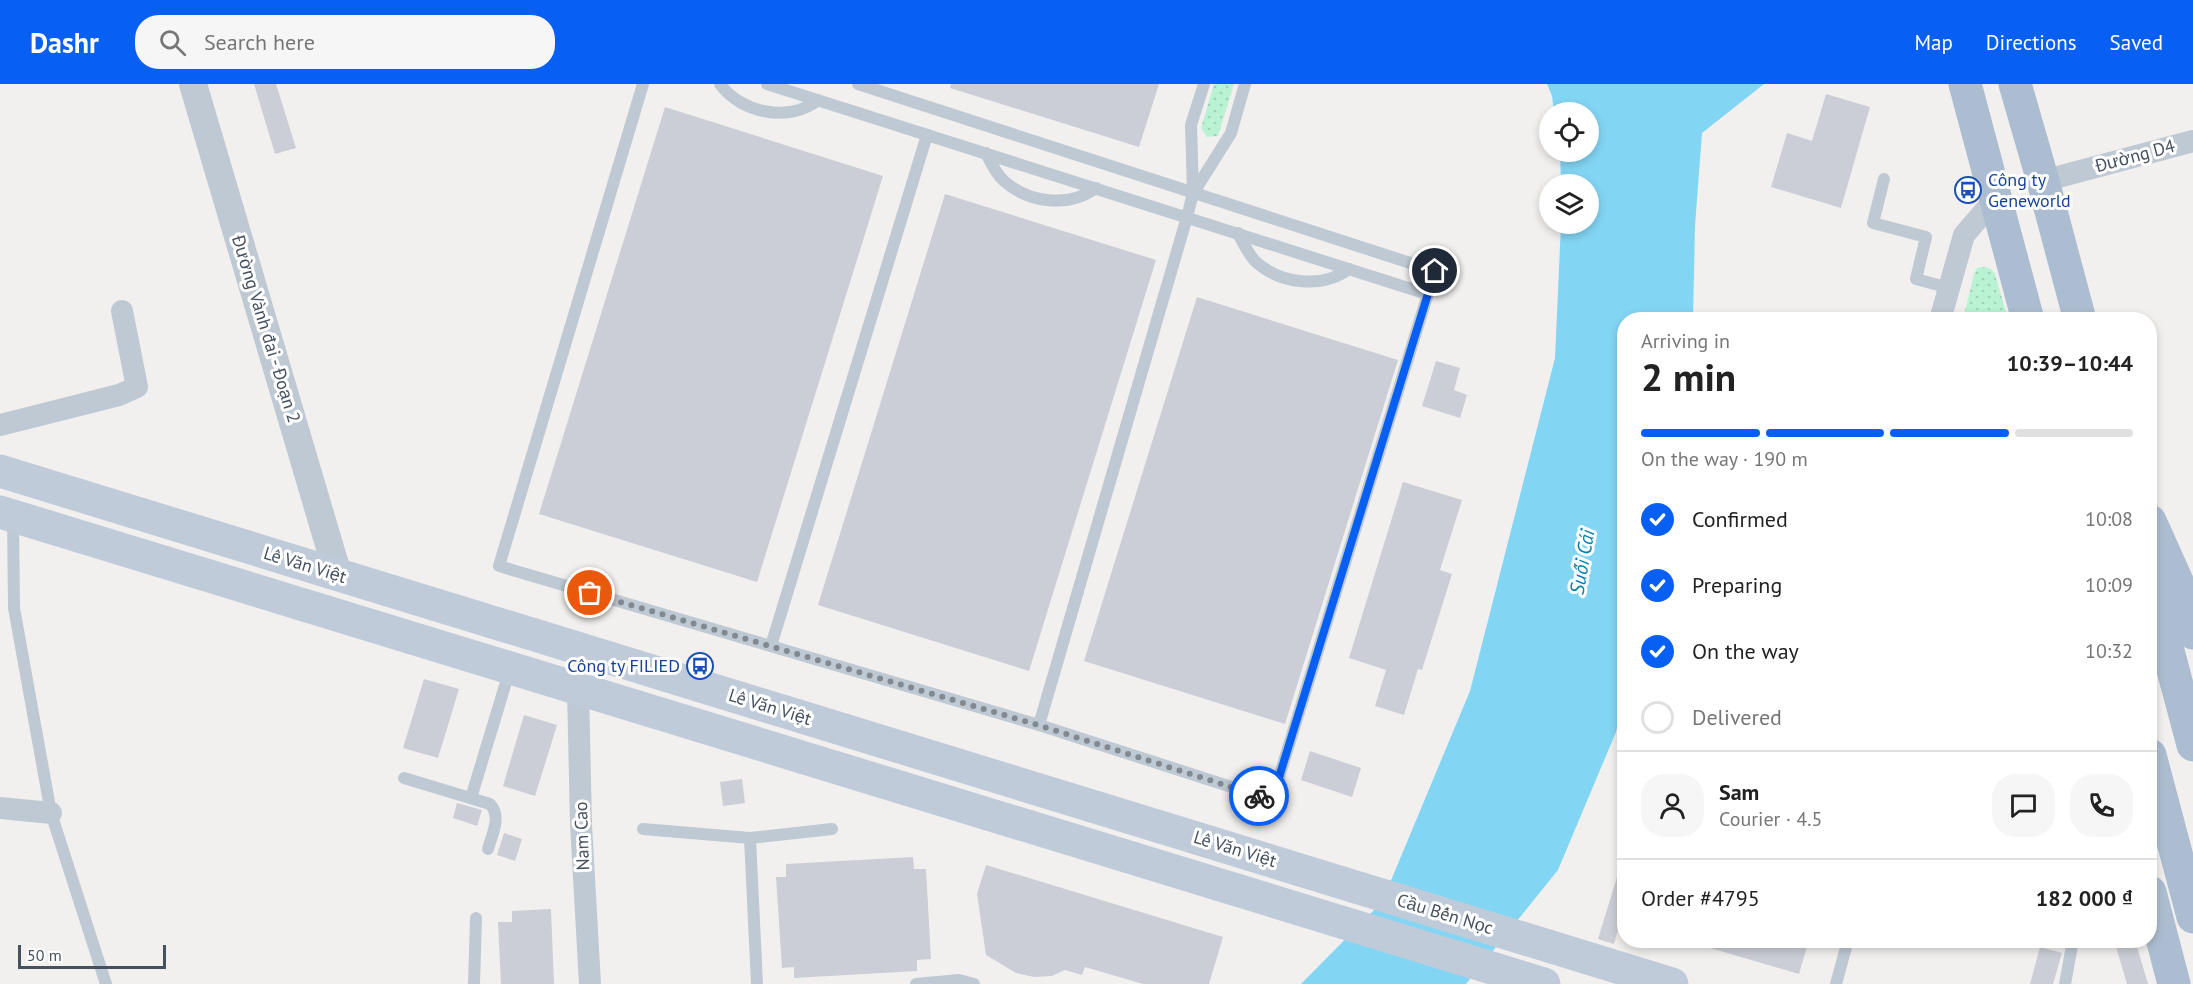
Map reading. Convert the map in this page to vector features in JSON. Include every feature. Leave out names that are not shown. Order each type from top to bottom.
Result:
[{"type":"main road","points":[[1965,84],[2026,312]]},
{"type":"main road","points":[[2015,84],[2078,312]]},
{"type":"main road","name":"Lê Văn Việt","points":[[0,471],[1333,879]]},
{"type":"main road","points":[[7,514],[1544,984]]},
{"type":"main road","points":[[2157,537],[2185,599],[2193,633]]},
{"type":"main road","points":[[2157,609],[2193,745]]},
{"type":"main road","points":[[573,646],[578,689]]},
{"type":"main road","points":[[2157,781],[2193,917]]},
{"type":"main road","name":"Cầu Bến Nọc","points":[[1333,879],[1672,984]]},
{"type":"main road","points":[[2157,919],[2174,984]]},
{"type":"street","name":"Đường Vành đai - Đoạn 2","points":[[193,84],[338,575]]},
{"type":"street","name":"Đường D4","points":[[2043,181],[2193,141]]},
{"type":"street","points":[[1942,312],[1964,235],[1997,197]]},
{"type":"street","points":[[0,425],[119,395],[137,387],[122,312]]},
{"type":"street","name":"Nam Cao","points":[[578,689],[581,824],[590,984]]},
{"type":"street","points":[[0,808],[51,813]]},
{"type":"lane","points":[[643,84],[500,566],[1038,725],[1272,800],[1435,271],[858,84]]},
{"type":"lane","points":[[720,84],[726,92],[740,102],[754,109],[772,112],[795,112],[810,107],[818,100]]},
{"type":"lane","points":[[767,84],[1427,294]]},
{"type":"lane","points":[[1038,725],[1187,217],[1193,192],[1191,125],[1204,84]]},
{"type":"lane","points":[[1193,192],[1231,133],[1245,84]]},
{"type":"lane","points":[[771,646],[927,135]]},
{"type":"lane","points":[[986,153],[1003,180],[1031,196],[1049,201],[1072,200],[1087,195],[1096,188]]},
{"type":"lane","points":[[1884,179],[1873,224],[1926,237],[1916,279],[1949,288]]},
{"type":"lane","points":[[1238,234],[1256,261],[1284,278],[1325,281],[1340,276],[1349,269]]},
{"type":"lane","points":[[7,514],[14,608],[51,813],[106,984]]},
{"type":"lane","points":[[471,798],[510,668]]},
{"type":"lane","points":[[404,778],[490,804],[497,820],[488,849]]},
{"type":"lane","points":[[643,829],[750,838],[832,829]]},
{"type":"lane","points":[[750,838],[757,984]]},
{"type":"lane","points":[[474,984],[476,918]]},
{"type":"lane","points":[[1836,984],[1846,948]]},
{"type":"lane","points":[[2065,984],[2072,948]]},
{"type":"lane","points":[[916,984],[959,980],[974,984]]},
{"type":"green space","points":[[1214,84],[1234,84],[1218,136],[1207,137],[1201,128]]},
{"type":"green space","points":[[1977,268],[1991,269],[1995,274],[2006,312],[1965,312]]},
{"type":"water","name":"Suối Cái","points":[[1547,84],[1764,84],[1702,133],[1695,226],[1693,312],[1617,312],[1616,732],[1558,870],[1466,984],[1301,984],[1382,902],[1470,691],[1555,358],[1561,234],[1599,234],[1599,174],[1561,174],[1560,162],[1599,162],[1599,102],[1553,102]]},
{"type":"building","points":[[254,84],[276,84],[296,148],[275,154]]},
{"type":"building","points":[[951,84],[1159,84],[1139,147],[950,88]]},
{"type":"building","points":[[1826,94],[1870,107],[1841,208],[1771,187],[1787,133],[1812,141]]},
{"type":"building","points":[[665,107],[883,176],[757,582],[539,514]]},
{"type":"building","points":[[945,194],[1156,260],[1029,671],[818,605]]},
{"type":"building","points":[[1197,297],[1398,360],[1285,724],[1084,661]]},
{"type":"building","points":[[1436,361],[1460,368],[1454,390],[1467,395],[1460,418],[1422,406]]},
{"type":"building","points":[[1403,482],[1462,500],[1440,570],[1452,574],[1422,670],[1418,669],[1404,715],[1375,706],[1386,670],[1349,658]]},
{"type":"building","points":[[424,679],[459,689],[438,758],[403,748]]},
{"type":"building","points":[[524,715],[557,725],[535,796],[503,786]]},
{"type":"building","points":[[1310,751],[1361,768],[1352,797],[1301,780]]},
{"type":"building","points":[[742,779],[745,803],[723,806],[720,782]]},
{"type":"building","points":[[457,803],[482,810],[477,826],[453,818]]},
{"type":"building","points":[[504,833],[522,839],[515,861],[497,855]]},
{"type":"building","points":[[913,857],[914,869],[926,869],[931,959],[917,960],[917,971],[794,978],[794,967],[782,968],[776,877],[786,877],[786,864]]},
{"type":"building","points":[[986,865],[1223,937],[1209,984],[1143,984],[1085,967],[1082,975],[1065,970],[1052,976],[1034,977],[1016,973],[986,955],[977,894]]},
{"type":"building","points":[[1617,877],[1617,933],[1614,944],[1598,939]]},
{"type":"building","points":[[551,909],[554,984],[501,984],[498,922],[512,922],[512,911]]},
{"type":"building","points":[[1710,948],[1807,948],[1799,974]]},
{"type":"building","points":[[2040,948],[2062,953],[2053,984],[2030,984]]},
{"type":"building","points":[[2116,948],[2137,948],[2148,984],[2127,984]]},
{"type":"way so far","points":[[590,593],[1038,725],[1259,796]]},
{"type":"place","name":"Công ty Geneworld","points":[[1968,190]]},
{"type":"place","name":"Công ty FILIED","points":[[700,666]]},
{"type":"route","points":[[1259,796],[1272,800],[1435,271]]}]
